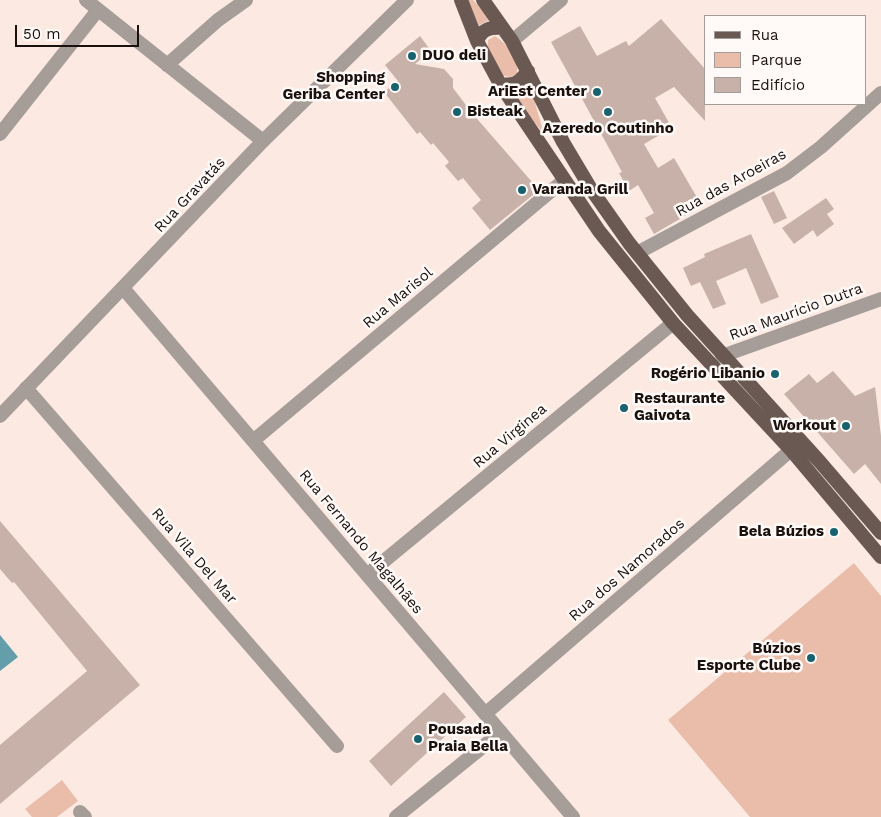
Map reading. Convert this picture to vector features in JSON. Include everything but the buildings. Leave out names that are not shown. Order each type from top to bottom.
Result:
[{"type":"main road","points":[[461,0],[477,41],[500,84],[563,181],[599,231],[673,322],[791,450],[881,557]]},
{"type":"main road","points":[[483,0],[512,41],[563,142],[591,189],[637,253],[722,356],[820,462],[881,533]]},
{"type":"main road","points":[[477,41],[486,29],[503,28]]},
{"type":"main road","points":[[500,84],[512,86],[518,83],[528,71]]},
{"type":"street","points":[[86,0],[263,141]]},
{"type":"street","points":[[167,65],[218,20],[246,0]]},
{"type":"street","name":"Rua Gravatás","points":[[0,416],[263,141],[407,0]]},
{"type":"street","points":[[512,41],[561,0]]},
{"type":"street","points":[[0,134],[98,10]]},
{"type":"street","name":"Rua das Aroeiras","points":[[637,253],[787,173],[821,147],[881,94]]},
{"type":"street","name":"Rua Marisol","points":[[254,440],[563,181]]},
{"type":"street","name":"Rua Fernando Magalhães","points":[[123,288],[573,817]]},
{"type":"street","name":"Rua Maurício Dutra","points":[[722,356],[881,302]]},
{"type":"street","name":"Rua Virginea","points":[[368,575],[673,322]]},
{"type":"street","name":"Rua Vila Del Mar","points":[[26,388],[337,746]]},
{"type":"street","name":"Rua dos Namorados","points":[[485,714],[791,450]]},
{"type":"street","points":[[396,817],[500,732]]},
{"type":"green space","points":[[467,0],[473,0],[491,19],[474,28]]},
{"type":"green space","points":[[495,36],[512,52],[516,62],[517,74],[510,77],[500,75],[487,55],[488,40]]},
{"type":"green space","points":[[530,85],[544,134],[512,95]]},
{"type":"green space","name":"Búzios Esporte Clube","points":[[854,563],[881,596],[881,817],[750,817],[668,720]]},
{"type":"green space","points":[[62,780],[78,801],[57,817],[32,817],[25,809]]},
{"type":"water","points":[[0,635],[18,657],[0,671]]},
{"type":"place","name":"DUO deli","points":[[412,56]]},
{"type":"place","name":"Shopping Geriba Center","points":[[395,87]]},
{"type":"place","name":"AriEst Center","points":[[597,92]]},
{"type":"place","name":"Bisteak","points":[[457,112]]},
{"type":"place","name":"Azeredo Coutinho","points":[[608,112]]},
{"type":"place","name":"Varanda Grill","points":[[522,190]]},
{"type":"place","name":"Rogério Libanio","points":[[775,374]]},
{"type":"place","name":"Restaurante Gaivota","points":[[624,408]]},
{"type":"place","name":"Workout","points":[[846,426]]},
{"type":"place","name":"Bela Búzios","points":[[834,532]]},
{"type":"place","name":"Búzios Esporte Clube","points":[[811,658]]},
{"type":"place","name":"Pousada Praia Bella","points":[[418,739]]}]
